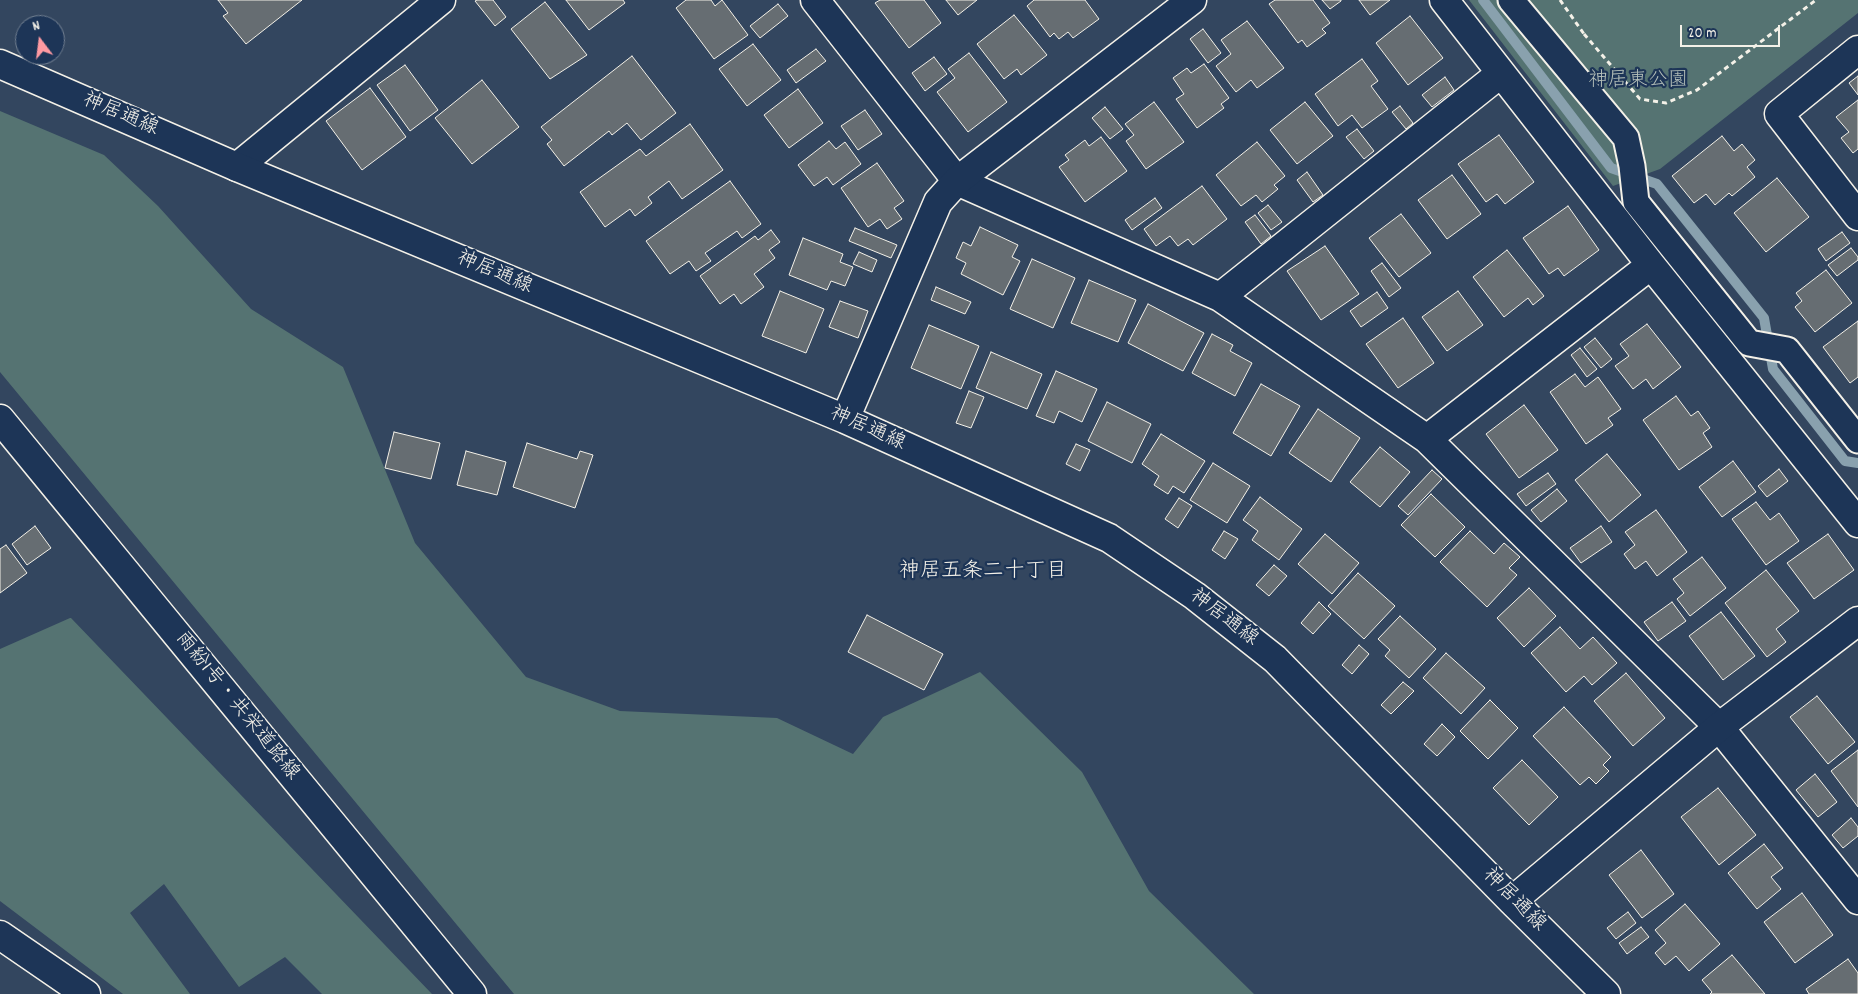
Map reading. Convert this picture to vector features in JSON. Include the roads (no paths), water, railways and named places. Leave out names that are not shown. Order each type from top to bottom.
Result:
[{"type":"street","points":[[237,167],[441,0]]},
{"type":"street","points":[[815,0],[958,181],[1220,297],[1427,439],[1720,727],[1858,900]]},
{"type":"street","points":[[845,419],[938,202],[958,181],[1192,0]]},
{"type":"street","points":[[1444,0],[1651,265],[1858,523]]},
{"type":"street","points":[[1511,0],[1626,138],[1636,202],[1750,343],[1787,350],[1858,440]]},
{"type":"street","points":[[1858,50],[1779,114],[1858,216]]},
{"type":"street","name":"神居通線","points":[[0,64],[237,167],[845,419],[1109,538],[1195,596],[1275,659],[1512,901],[1606,994]]},
{"type":"street","points":[[1220,297],[1500,74]]},
{"type":"street","points":[[1427,439],[1651,265]]},
{"type":"street","name":"雨紛1号・共栄道路線","points":[[0,419],[472,994]]},
{"type":"street","points":[[1512,901],[1720,727],[1858,621]]},
{"type":"street","points":[[0,935],[86,994]]},
{"type":"waterway","points":[[1483,0],[1611,168],[1657,184],[1764,318],[1773,369],[1845,461],[1858,463]]},
{"type":"district","name":"神居五条二十丁目","points":[[983,573]]},
{"type":"park label","name":"神居東公園","points":[[1638,82]]}]
